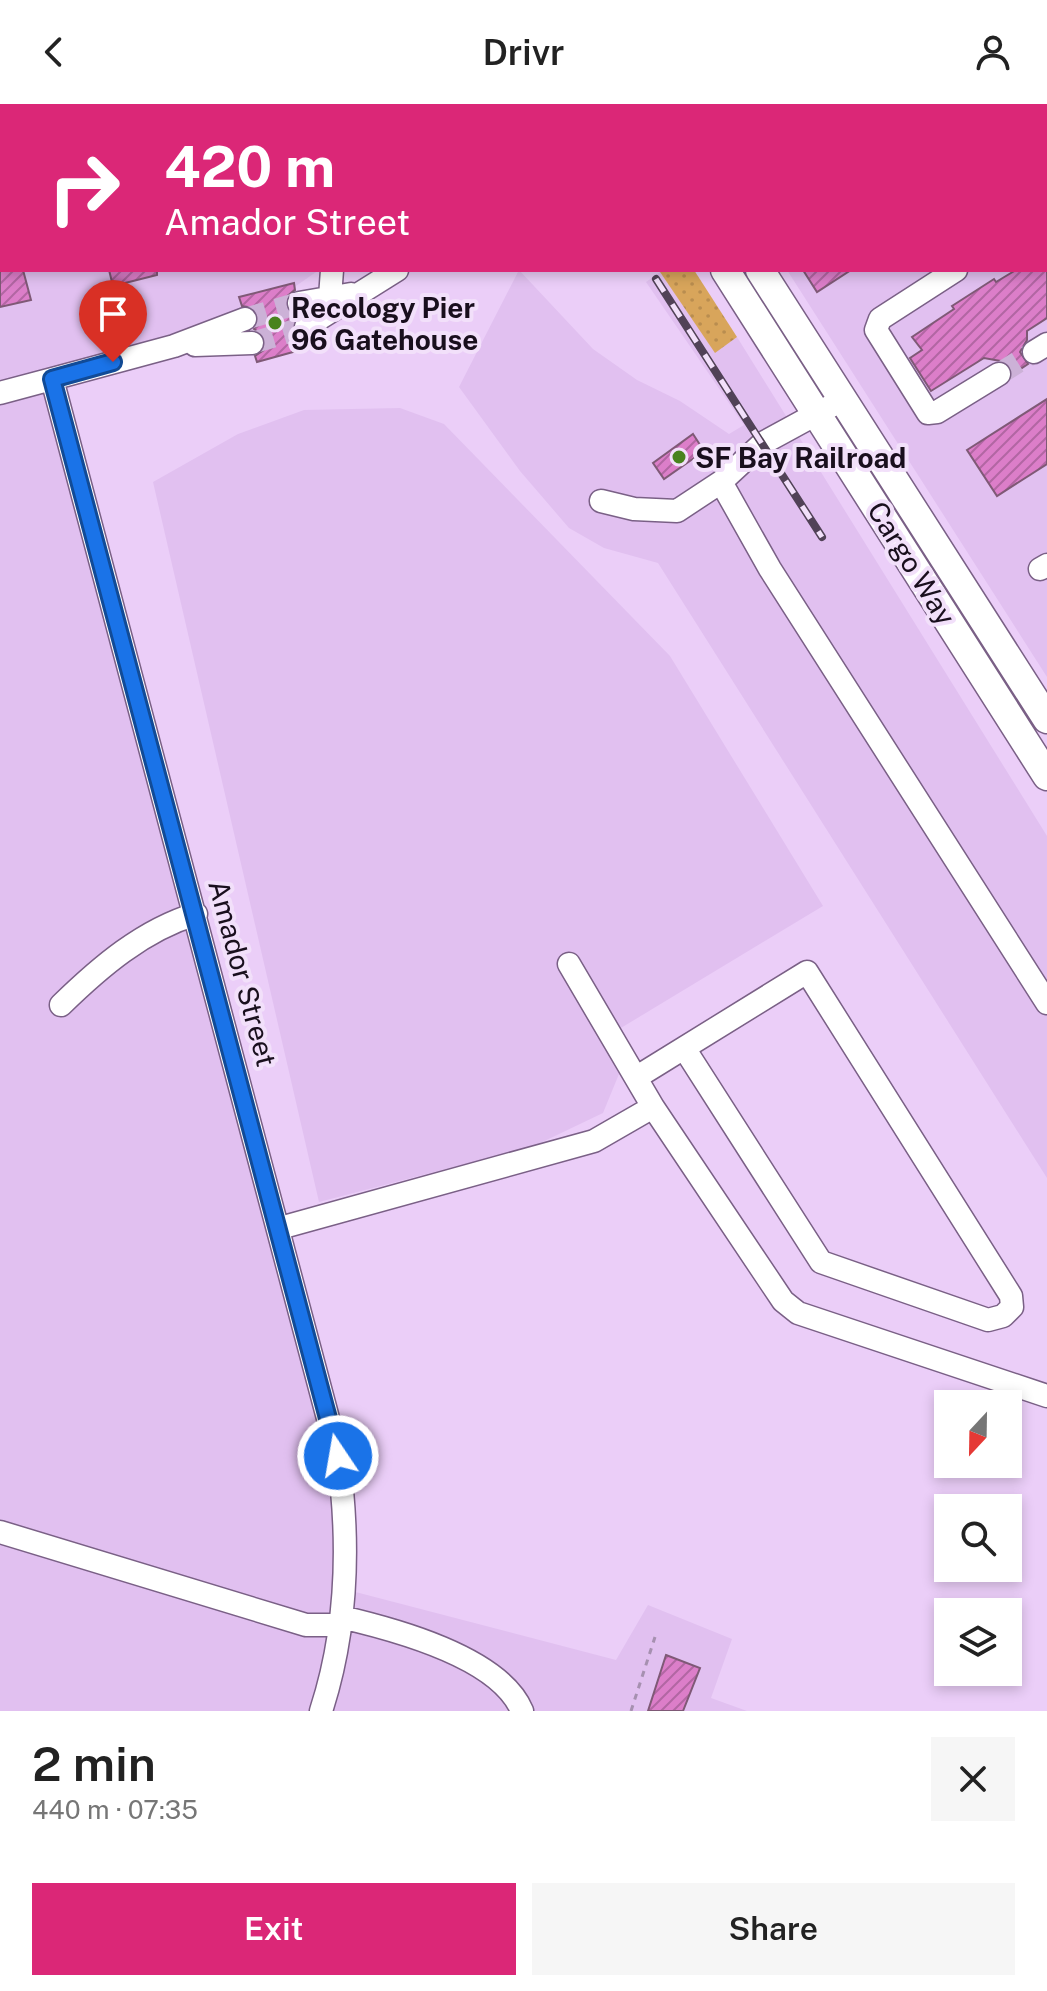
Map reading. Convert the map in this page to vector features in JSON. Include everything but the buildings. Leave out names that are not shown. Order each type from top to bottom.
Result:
[{"type":"main road","name":"Cargo Way","points":[[726,272],[1047,776]]},
{"type":"main road","name":"Cargo Way","points":[[761,272],[1047,719]]},
{"type":"street","points":[[330,297],[332,272]]},
{"type":"street","points":[[306,327],[394,272]]},
{"type":"street","points":[[953,272],[880,319],[876,330],[928,413],[937,412],[999,374]]},
{"type":"street","points":[[299,303],[364,292]]},
{"type":"street","points":[[0,393],[174,346],[245,319]]},
{"type":"street","points":[[174,346],[252,343]]},
{"type":"street","name":"Amador Street","points":[[52,379],[280,1228],[338,1456],[347,1555],[341,1621],[321,1711]]},
{"type":"street","points":[[601,501],[634,509],[677,511],[721,482],[763,443],[843,399]]},
{"type":"street","points":[[721,482],[770,569],[1047,1003]]},
{"type":"street","points":[[61,1005],[99,969],[167,923],[196,914]]},
{"type":"street","points":[[569,964],[653,1107],[783,1301],[798,1313],[1047,1396]]},
{"type":"street","points":[[637,1077],[807,972],[1011,1296],[1012,1307],[1003,1316],[988,1320],[821,1262],[684,1048]]},
{"type":"street","points":[[280,1228],[594,1141],[653,1107]]},
{"type":"street","points":[[0,1532],[306,1625],[341,1621],[409,1634],[448,1650],[503,1687],[522,1711]]},
{"type":"path","points":[[631,1711],[655,1637]]},
{"type":"shaded area","points":[[0,272],[316,272],[221,338],[53,378],[344,1495],[344,1589],[616,1660],[648,1605],[732,1639],[711,1698],[747,1711],[0,1711]]},
{"type":"shaded area","points":[[518,272],[593,349],[637,380],[680,401],[729,434],[744,425],[646,282],[660,272],[715,352],[737,337],[1047,836],[1047,1178],[658,563],[604,548],[569,528],[520,471],[459,387]]},
{"type":"shaded area","points":[[660,272],[695,272],[737,337],[715,353]]},
{"type":"shaded area","points":[[788,272],[1047,272],[1047,677]]},
{"type":"shaded area","points":[[400,408],[444,424],[670,656],[823,906],[601,1040],[619,1074],[603,1113],[534,1146],[319,1202],[153,482],[238,434],[304,410]]},
{"type":"tunnel","points":[[245,319],[299,303]]},
{"type":"tunnel","points":[[252,343],[306,327]]},
{"type":"tunnel","points":[[999,374],[1034,352]]},
{"type":"railway","points":[[656,279],[822,537]]},
{"type":"place","name":"Recology Pier 96 Gatehouse","points":[[275,323]]},
{"type":"place","name":"SF Bay Railroad","points":[[679,457]]},
{"type":"route","points":[[113,362],[52,379],[327,1403],[338,1456]]}]
